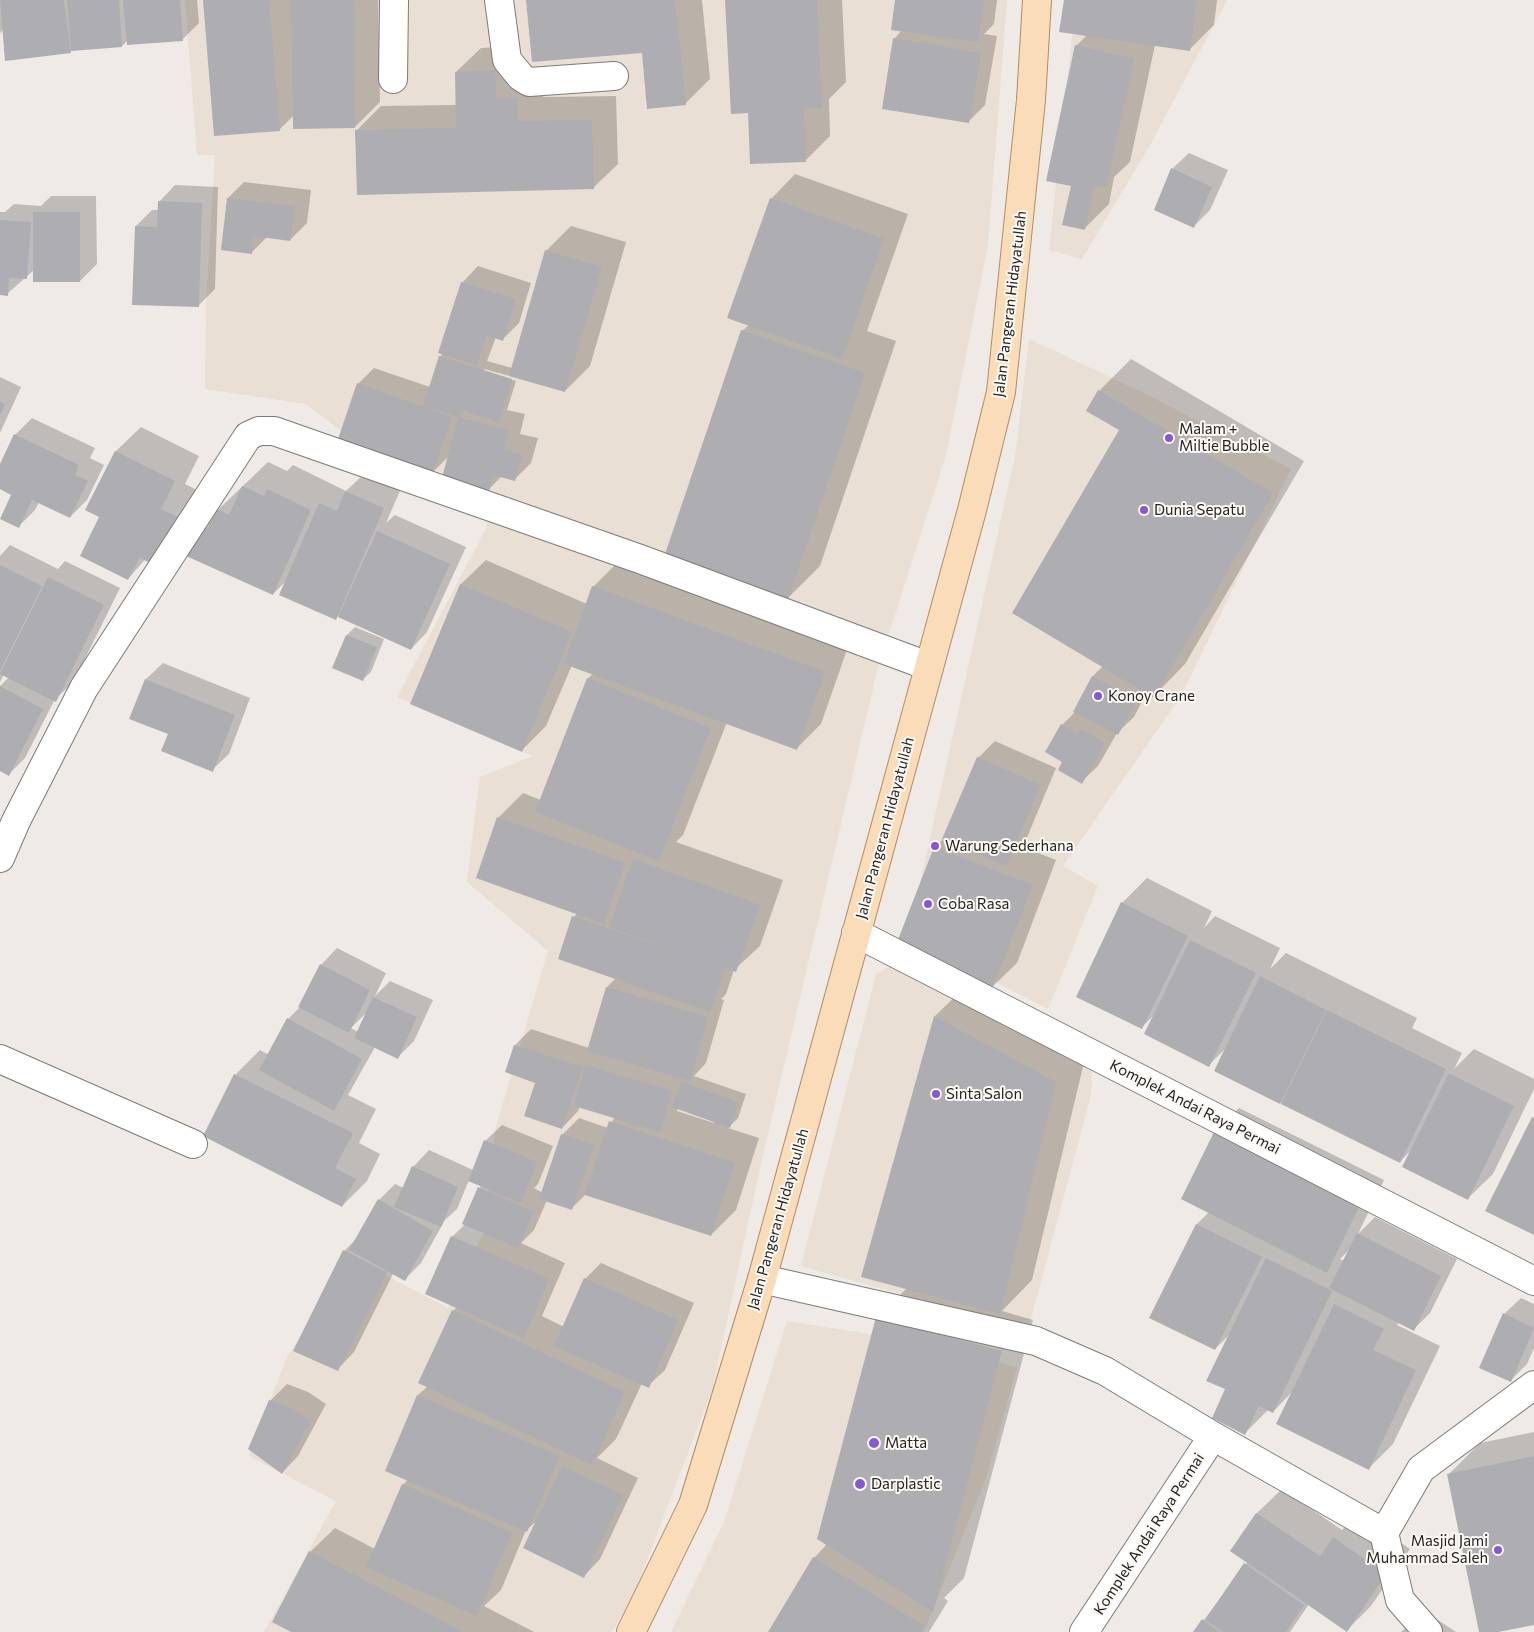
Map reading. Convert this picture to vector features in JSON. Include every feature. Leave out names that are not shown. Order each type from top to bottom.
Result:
[{"type":"main road","name":"Jalan Pangeran Hidayatullah","points":[[631,1632],[693,1505],[762,1279],[972,510],[1001,392],[1028,129],[1037,0]]},
{"type":"street","points":[[393,79],[394,0]]},
{"type":"street","points":[[499,0],[507,60],[521,77],[529,82],[614,76]]},
{"type":"street","points":[[0,858],[8,818],[84,688],[248,436],[259,431],[274,431],[630,556],[928,666]]},
{"type":"street","name":"Komplek Andai Raya Permai","points":[[856,933],[1534,1281]]},
{"type":"street","points":[[0,1059],[193,1144]]},
{"type":"street","name":"Komplek Andai Raya Permai","points":[[762,1279],[1036,1341],[1106,1371],[1213,1436],[1384,1533]]},
{"type":"street","points":[[1428,1632],[1400,1600],[1384,1533],[1420,1469],[1534,1385]]},
{"type":"street","name":"Komplek Andai Raya Permai","points":[[1084,1632],[1213,1436]]},
{"type":"shaded area","points":[[185,0],[1007,0],[988,245],[946,455],[877,671],[762,1159],[712,1390],[633,1597],[612,1632],[264,1632],[336,1501],[249,1456],[287,1357],[353,1258],[448,1308],[483,1234],[495,1130],[548,951],[467,882],[480,777],[533,756],[397,697],[487,527],[484,490],[345,434],[306,404],[205,389],[206,304],[215,155],[197,155]]},
{"type":"shaded area","points":[[1076,0],[1227,0],[1149,147],[1082,259],[1049,250]]},
{"type":"shaded area","points":[[1029,339],[1144,393],[1291,469],[1181,696],[1063,866],[1098,886],[1048,1009],[908,937],[1015,456]]},
{"type":"shaded area","points":[[893,965],[1092,1065],[1091,1095],[1028,1330],[801,1266],[876,974]]},
{"type":"shaded area","points":[[787,1321],[959,1348],[1017,1368],[986,1478],[924,1632],[671,1632],[724,1522]]},
{"type":"building","points":[[0,0],[64,0],[71,53],[5,61]]},
{"type":"building","points":[[67,0],[119,0],[122,47],[71,51]]},
{"type":"building","points":[[123,0],[180,0],[183,41],[127,45]]},
{"type":"building","points":[[203,0],[269,0],[280,131],[214,136]]},
{"type":"building","points":[[291,0],[354,0],[355,128],[293,129]]},
{"type":"building","points":[[526,0],[675,0],[686,105],[647,109],[642,53],[532,62]]},
{"type":"building","points":[[725,0],[817,0],[822,108],[804,108],[806,162],[750,164],[748,113],[731,114]]},
{"type":"building","points":[[895,0],[984,0],[978,42],[891,30]]},
{"type":"building","points":[[1064,0],[1197,0],[1190,51],[1059,32]]},
{"type":"building","points":[[893,38],[981,53],[969,123],[882,109]]},
{"type":"building","points":[[1075,45],[1134,59],[1106,188],[1094,185],[1085,230],[1062,225],[1071,186],[1046,181]]},
{"type":"building","points":[[495,70],[496,99],[518,98],[518,121],[592,120],[594,189],[357,195],[355,130],[456,128],[455,72]]},
{"type":"building","points":[[1171,168],[1212,187],[1194,228],[1154,210]]},
{"type":"building","points":[[227,198],[295,206],[290,241],[253,236],[252,254],[221,250]]},
{"type":"building","points":[[770,198],[884,239],[842,359],[727,318]]},
{"type":"building","points":[[158,201],[202,203],[199,307],[132,305],[135,226],[157,227]]},
{"type":"building","points":[[33,212],[80,212],[80,282],[33,282]]},
{"type":"building","points":[[0,220],[31,222],[27,279],[9,278],[8,296],[0,295]]},
{"type":"building","points":[[545,250],[602,267],[565,392],[509,376]]},
{"type":"building","points":[[461,282],[516,299],[503,341],[486,335],[477,365],[438,353]]},
{"type":"building","points":[[741,330],[865,373],[788,600],[664,557]]},
{"type":"building","points":[[439,356],[512,379],[499,422],[461,410],[459,417],[423,406]]},
{"type":"building","points":[[357,383],[452,417],[432,475],[337,442]]},
{"type":"building","points":[[1098,390],[1273,493],[1154,698],[1012,613],[1119,430],[1086,411]]},
{"type":"building","points":[[0,401],[5,404],[0,416]]},
{"type":"building","points":[[458,417],[509,431],[504,450],[522,455],[515,481],[493,475],[489,491],[442,478]]},
{"type":"building","points":[[14,434],[79,465],[75,475],[88,481],[70,518],[32,500],[19,528],[0,519],[11,495],[0,489],[0,464]]},
{"type":"building","points":[[115,451],[175,481],[161,509],[180,518],[156,566],[140,558],[128,580],[80,556],[99,517],[85,510]]},
{"type":"building","points":[[242,486],[264,496],[267,489],[311,510],[273,595],[186,556],[201,525],[208,528],[217,509],[229,515]]},
{"type":"building","points":[[345,491],[384,508],[336,620],[279,595],[319,503],[337,511]]},
{"type":"building","points":[[377,531],[450,564],[411,650],[338,617]]},
{"type":"building","points":[[0,565],[42,586],[0,671]]},
{"type":"building","points":[[48,577],[104,605],[56,702],[0,674]]},
{"type":"building","points":[[460,584],[572,632],[522,752],[410,704]]},
{"type":"building","points":[[592,586],[825,672],[797,750],[564,664]]},
{"type":"building","points":[[346,635],[377,647],[363,681],[332,668]]},
{"type":"building","points":[[1092,676],[1137,700],[1118,735],[1073,712]]},
{"type":"building","points":[[587,678],[711,728],[659,861],[535,812]]},
{"type":"building","points":[[145,679],[235,715],[213,772],[161,751],[168,734],[129,719]]},
{"type":"building","points":[[0,686],[43,709],[9,776],[0,771]]},
{"type":"building","points":[[1061,724],[1078,734],[1081,729],[1105,743],[1082,784],[1058,770],[1062,762],[1045,752]]},
{"type":"building","points":[[977,757],[1041,785],[1006,866],[942,839]]},
{"type":"building","points":[[497,817],[625,863],[604,924],[476,878]]},
{"type":"building","points":[[934,847],[1033,885],[992,989],[894,950]]},
{"type":"building","points":[[633,859],[760,905],[736,972],[725,968],[710,1012],[558,959],[572,916],[689,956],[609,927]]},
{"type":"building","points":[[1121,902],[1188,936],[1142,1029],[1076,997]]},
{"type":"building","points":[[1190,940],[1256,973],[1209,1067],[1144,1034]]},
{"type":"building","points":[[320,964],[370,990],[349,1033],[298,1007]]},
{"type":"building","points":[[1260,976],[1326,1010],[1280,1104],[1214,1071]]},
{"type":"building","points":[[606,987],[708,1017],[690,1081],[587,1051]]},
{"type":"building","points":[[373,997],[417,1017],[398,1059],[354,1038]]},
{"type":"building","points":[[1327,1010],[1446,1069],[1400,1163],[1281,1104]]},
{"type":"building","points":[[934,1016],[1056,1082],[1000,1314],[861,1277]]},
{"type":"building","points":[[287,1018],[362,1059],[334,1111],[259,1070]]},
{"type":"building","points":[[514,1045],[583,1067],[562,1129],[524,1116],[535,1083],[505,1072]]},
{"type":"building","points":[[585,1065],[672,1091],[660,1132],[574,1106]]},
{"type":"building","points":[[1449,1073],[1514,1106],[1468,1200],[1402,1167]]},
{"type":"building","points":[[234,1074],[353,1133],[335,1168],[356,1179],[342,1207],[203,1136]]},
{"type":"building","points":[[681,1082],[739,1102],[730,1128],[672,1107]]},
{"type":"building","points":[[1532,1117],[1534,1118],[1534,1235],[1485,1211]]},
{"type":"building","points":[[609,1121],[735,1163],[711,1236],[585,1195]]},
{"type":"building","points":[[1214,1132],[1360,1205],[1327,1273],[1181,1199]]},
{"type":"building","points":[[561,1134],[594,1145],[572,1210],[539,1199]]},
{"type":"building","points":[[484,1140],[537,1162],[521,1203],[468,1181]]},
{"type":"building","points":[[412,1166],[458,1187],[441,1227],[394,1207]]},
{"type":"building","points":[[478,1187],[534,1212],[518,1248],[462,1224]]},
{"type":"building","points":[[378,1199],[433,1231],[405,1281],[349,1250]]},
{"type":"building","points":[[1196,1224],[1262,1257],[1215,1350],[1149,1318]]},
{"type":"building","points":[[1357,1233],[1441,1276],[1414,1331],[1329,1288]]},
{"type":"building","points":[[451,1236],[549,1279],[524,1338],[425,1294]]},
{"type":"building","points":[[343,1250],[387,1272],[338,1371],[293,1351]]},
{"type":"building","points":[[1266,1258],[1332,1291],[1273,1413],[1259,1406],[1245,1435],[1212,1418],[1225,1389],[1206,1381]]},
{"type":"building","points":[[584,1278],[678,1320],[649,1388],[554,1346]]},
{"type":"building","points":[[1334,1304],[1384,1329],[1373,1350],[1416,1370],[1369,1470],[1276,1424]]},
{"type":"building","points":[[452,1310],[625,1392],[592,1465],[418,1383]]},
{"type":"building","points":[[1503,1313],[1534,1328],[1511,1382],[1479,1368]]},
{"type":"building","points":[[876,1317],[1002,1351],[933,1612],[817,1539]]},
{"type":"building","points":[[417,1395],[560,1456],[527,1532],[385,1471]]},
{"type":"building","points":[[269,1400],[291,1408],[310,1421],[282,1474],[248,1449]]},
{"type":"building","name":"Masjid Jami Muhammad Saleh","points":[[1534,1456],[1534,1625],[1498,1632],[1479,1632],[1447,1474]]},
{"type":"building","points":[[562,1466],[623,1495],[584,1578],[523,1548]]},
{"type":"building","points":[[402,1484],[512,1532],[477,1616],[366,1567]]},
{"type":"building","points":[[1256,1513],[1320,1556],[1333,1537],[1386,1574],[1347,1632],[1230,1551]]},
{"type":"building","points":[[309,1551],[463,1632],[291,1632],[272,1622]]},
{"type":"building","points":[[813,1557],[924,1626],[921,1632],[768,1632]]},
{"type":"building","points":[[1244,1563],[1304,1605],[1286,1632],[1223,1632],[1205,1620]]},
{"type":"building","points":[[1202,1619],[1220,1632],[1193,1632]]},
{"type":"place","name":"Malam + Miltie Bubble","points":[[1169,438]]},
{"type":"place","name":"Dunia Sepatu","points":[[1144,510]]},
{"type":"place","name":"Konoy Crane","points":[[1098,696]]},
{"type":"place","name":"Warung Sederhana","points":[[935,846]]},
{"type":"place","name":"Coba Rasa","points":[[928,904]]},
{"type":"place","name":"Sinta Salon","points":[[936,1094]]},
{"type":"place","name":"Matta","points":[[874,1443]]},
{"type":"place","name":"Darplastic","points":[[860,1484]]},
{"type":"place","name":"Masjid Jami Muhammad Saleh","points":[[1498,1550]]}]
